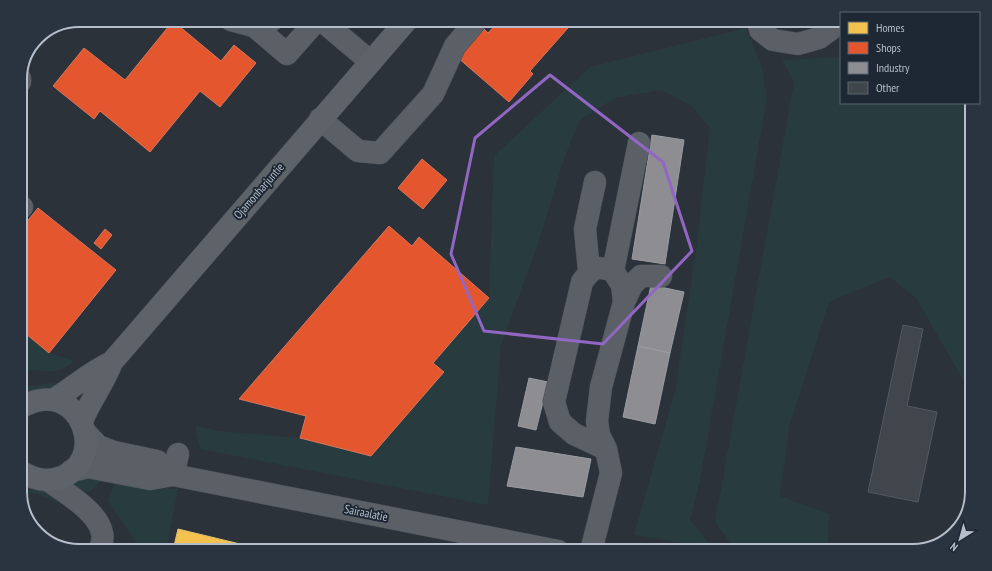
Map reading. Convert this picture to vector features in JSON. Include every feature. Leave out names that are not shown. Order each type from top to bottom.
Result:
[{"type":"main road","name":"Ojamonharjuntie","points":[[71,471],[78,464],[83,454],[86,444],[84,427],[96,391],[106,379],[112,362],[320,119],[401,27]]},
{"type":"main road","name":"Ojamonharjuntie","points":[[53,400],[70,390],[94,370],[112,362]]},
{"type":"main road","points":[[27,403],[41,399],[53,400],[64,404],[74,411],[84,427]]},
{"type":"main road","points":[[31,479],[60,478],[71,471]]},
{"type":"street","points":[[266,27],[287,54],[311,27]]},
{"type":"street","points":[[329,27],[371,62]]},
{"type":"street","points":[[320,119],[358,151],[380,153],[433,94],[455,46],[471,27]]},
{"type":"street","points":[[761,27],[773,40],[798,44],[819,38],[830,30],[832,27]]},
{"type":"street","points":[[613,271],[639,143]]},
{"type":"street","points":[[595,182],[585,229],[589,271],[582,282],[554,402],[560,422],[574,434],[606,449]]},
{"type":"street","points":[[589,271],[601,267],[613,271],[622,285],[624,302]]},
{"type":"street","points":[[593,544],[611,472],[606,449],[599,435],[597,421],[601,387],[624,302],[632,284],[641,276],[662,276]]},
{"type":"street","points":[[84,427],[98,446],[114,452],[157,460],[174,475]]},
{"type":"street","points":[[174,475],[178,454]]},
{"type":"street","name":"Sairaalatie","points":[[71,471],[88,467],[150,479],[174,475],[511,544]]},
{"type":"street","points":[[31,479],[80,504],[98,521],[103,534],[101,544]]},
{"type":"highlighted area","points":[[550,75],[663,162],[692,251],[603,344],[484,331],[451,254],[475,138]]},
{"type":"green space","points":[[746,28],[762,67],[767,98],[700,480],[690,520],[710,544],[689,544],[634,535],[675,391],[696,251],[710,128],[692,106],[661,90],[615,98],[579,121],[565,156],[538,244],[501,345],[488,505],[200,449],[195,426],[220,431],[300,438],[444,372],[433,363],[489,298],[494,156],[590,67]]},
{"type":"green space","points":[[840,57],[840,104],[965,104],[965,383],[916,298],[890,277],[829,302],[789,427],[780,496],[829,514],[828,544],[731,544],[715,522],[794,82],[782,60]]},
{"type":"green space","points":[[27,335],[49,353],[74,361],[59,370],[28,370]]},
{"type":"green space","points":[[64,382],[54,388],[27,391],[27,386]]},
{"type":"green space","points":[[104,475],[94,488],[79,496],[68,489],[75,481],[79,479],[89,476]]},
{"type":"green space","points":[[115,482],[157,488],[178,489],[167,544],[137,544],[108,501]]},
{"type":"green space","points":[[33,490],[48,491],[61,503],[41,495],[27,494],[27,491]]},
{"type":"building: Homes","points":[[178,529],[240,544],[174,544]]},
{"type":"building: Shops","points":[[168,27],[180,27],[221,61],[234,45],[256,63],[220,107],[200,91],[150,152],[100,111],[94,119],[53,86],[84,48],[125,80]]},
{"type":"building: Shops","points":[[482,27],[488,33],[494,27],[569,27],[530,71],[533,74],[509,102],[457,57]]},
{"type":"building: Shops","points":[[422,159],[447,180],[423,209],[398,188]]},
{"type":"building: Shops","points":[[38,208],[116,270],[49,353],[27,335],[27,221]]},
{"type":"building: Shops","points":[[389,226],[412,246],[419,237],[489,298],[433,363],[444,372],[371,456],[300,438],[306,416],[239,399]]},
{"type":"building: Shops","points":[[105,229],[112,235],[101,249],[94,243]]},
{"type":"building: Industry","points":[[652,135],[684,140],[665,264],[632,259]]},
{"type":"building: Industry","points":[[651,285],[684,292],[670,353],[638,346]]},
{"type":"building: Industry","points":[[638,346],[670,353],[655,424],[623,417]]},
{"type":"building: Industry","points":[[529,378],[548,382],[536,430],[518,426]]},
{"type":"building: Industry","points":[[516,447],[591,459],[583,497],[507,486]]},
{"type":"building: Other","points":[[903,325],[923,329],[907,406],[937,412],[918,502],[868,492]]}]
